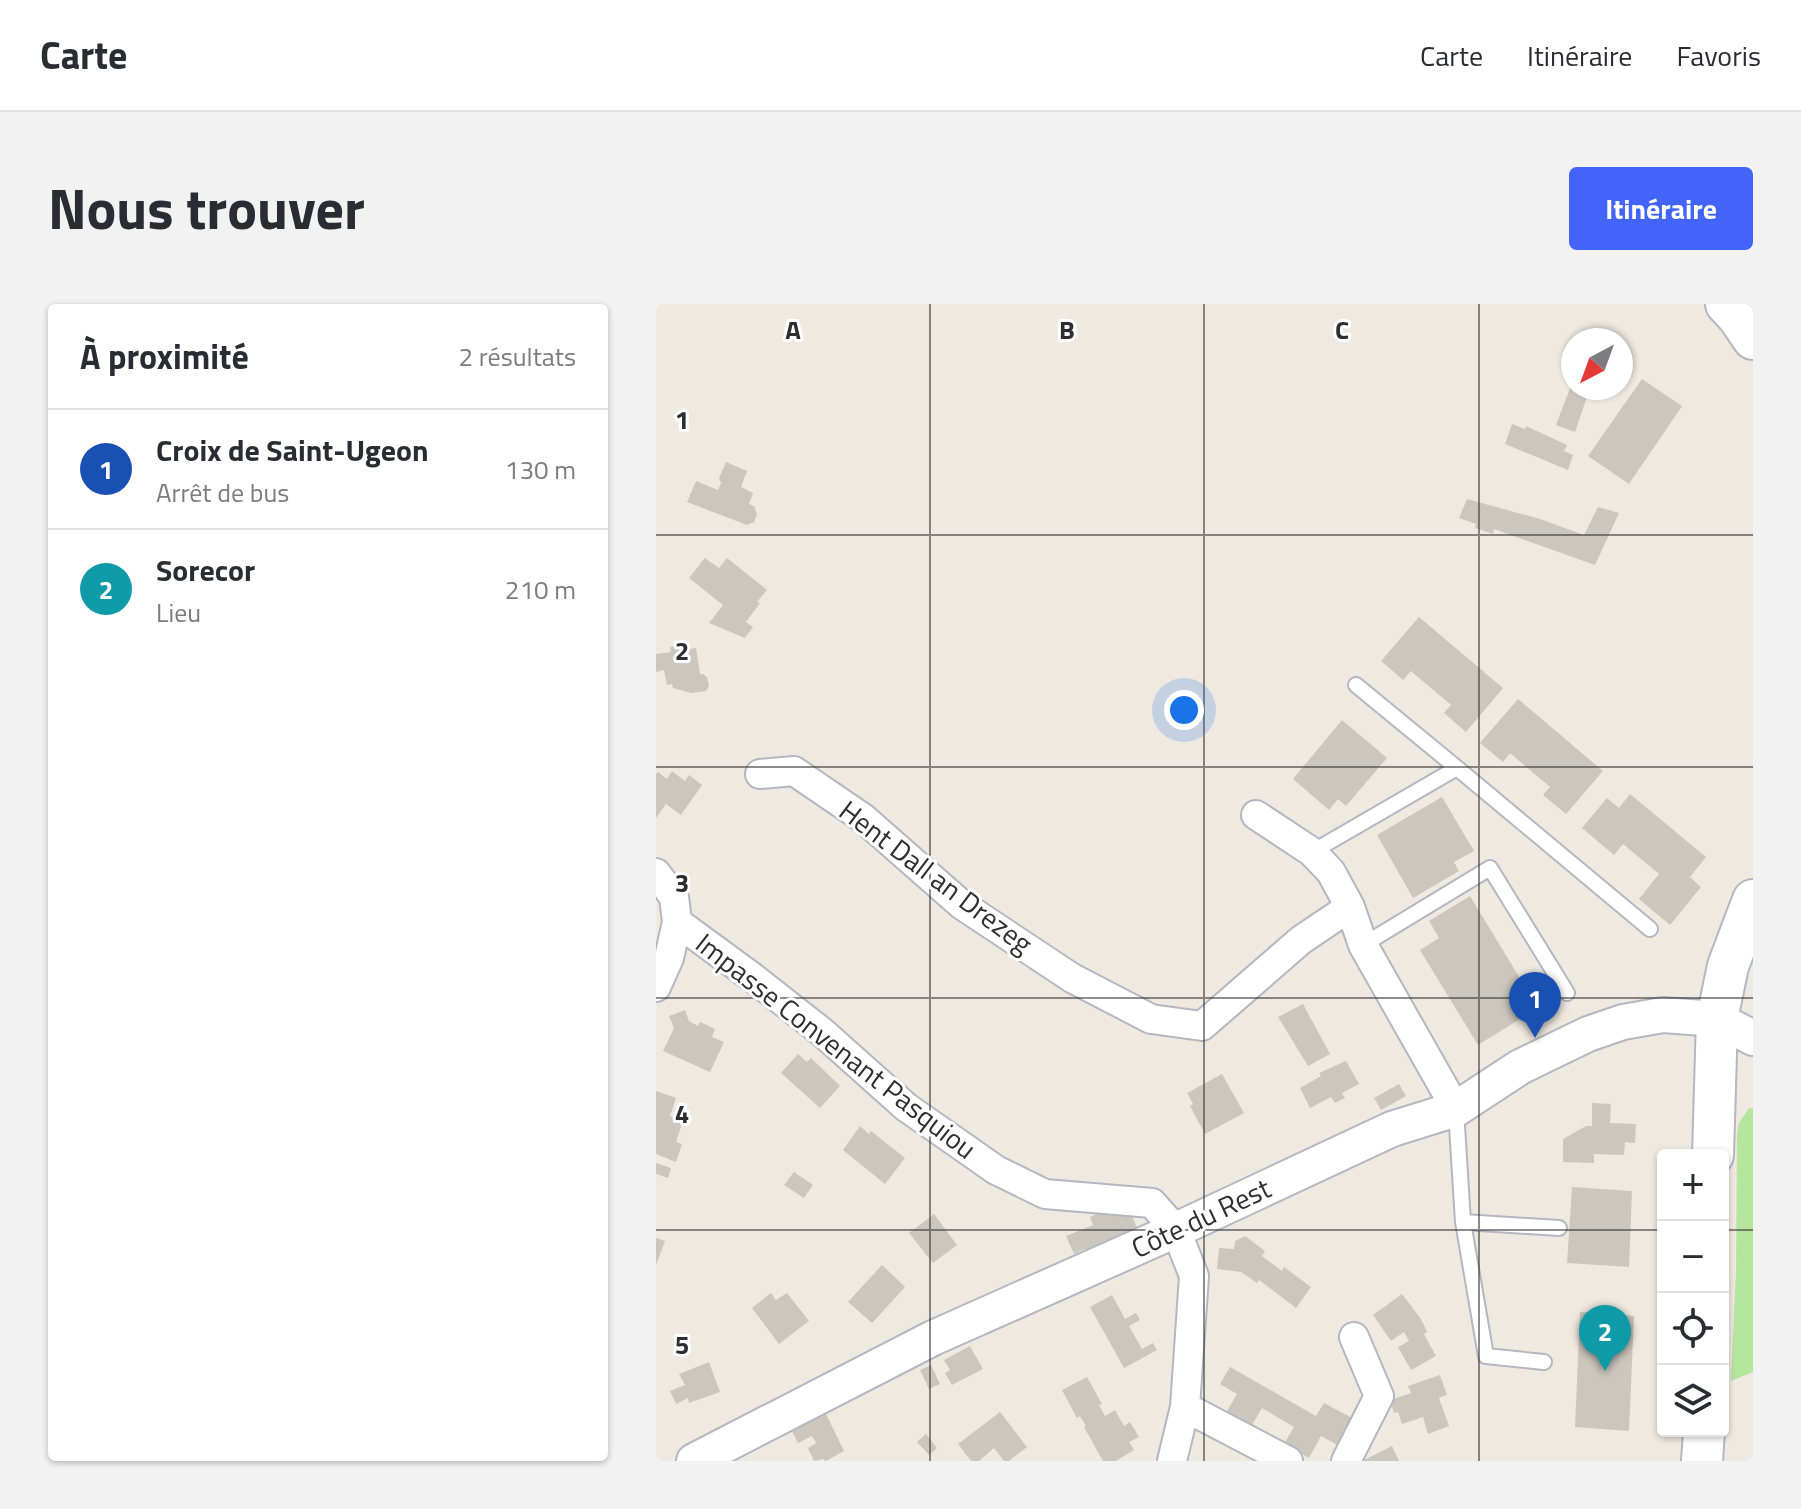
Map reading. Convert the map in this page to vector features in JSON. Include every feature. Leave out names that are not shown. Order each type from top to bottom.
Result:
[{"type":"main road","points":[[1726,304],[1753,339]]},
{"type":"main road","points":[[1713,1149],[1717,1019],[1728,966],[1742,949],[1753,900]]},
{"type":"main road","points":[[1702,1461],[1704,1437]]},
{"type":"street","name":"Hent Dall an Drezeg","points":[[760,774],[794,771],[863,818],[962,905],[1072,978],[1151,1019],[1202,1026],[1301,940],[1350,907]]},
{"type":"street","points":[[1256,815],[1312,852],[1331,872],[1350,907],[1363,945],[1456,1109]]},
{"type":"street","name":"Impasse Convenant Pasquiou","points":[[656,873],[674,897],[677,922],[822,1032],[906,1107],[996,1170],[1045,1194],[1152,1203],[1176,1230]]},
{"type":"street","points":[[656,987],[669,958],[677,922]]},
{"type":"street","name":"Côte du Rest","points":[[694,1461],[933,1338],[1176,1230],[1392,1129],[1456,1109],[1520,1067],[1588,1034],[1623,1022],[1663,1015],[1717,1019]]},
{"type":"street","points":[[1717,1019],[1753,1038]]},
{"type":"street","points":[[1172,1461],[1185,1407],[1194,1276],[1176,1230]]},
{"type":"street","points":[[1346,1461],[1379,1396],[1354,1337]]},
{"type":"street","points":[[1185,1407],[1288,1461]]},
{"type":"lane","points":[[1356,685],[1650,929]]},
{"type":"lane","points":[[1312,852],[1457,768]]},
{"type":"lane","points":[[1363,945],[1490,868],[1567,993]]},
{"type":"lane","points":[[1456,1109],[1463,1222],[1486,1356],[1544,1362]]},
{"type":"lane","points":[[1463,1222],[1559,1228]]},
{"type":"green space","points":[[1749,1108],[1753,1108],[1753,1372],[1731,1381],[1737,1134],[1739,1123]]},
{"type":"building","points":[[1642,379],[1682,406],[1629,484],[1588,456],[1627,400],[1633,400],[1633,392]]},
{"type":"building","points":[[1565,400],[1586,400],[1575,432],[1556,425]]},
{"type":"building","points":[[1512,424],[1525,429],[1526,426],[1567,445],[1564,451],[1573,455],[1568,470],[1505,444]]},
{"type":"building","points":[[726,462],[747,471],[741,487],[753,493],[749,504],[754,506],[757,514],[754,522],[747,525],[687,502],[696,481],[718,490]]},
{"type":"building","points":[[1467,499],[1584,535],[1598,507],[1619,513],[1595,565],[1494,529],[1493,534],[1475,528],[1476,524],[1459,518]]},
{"type":"building","points":[[705,558],[719,568],[727,558],[767,590],[746,622],[753,627],[745,638],[709,623],[723,605],[689,578]]},
{"type":"building","points":[[1419,617],[1503,688],[1466,732],[1444,713],[1451,705],[1411,671],[1403,680],[1381,661]]},
{"type":"building","points":[[683,645],[683,650],[696,648],[700,674],[707,677],[709,686],[706,691],[691,693],[673,688],[672,684],[667,685],[664,670],[656,672],[656,654],[671,652],[670,647]]},
{"type":"building","points":[[1518,699],[1603,771],[1566,814],[1543,795],[1550,787],[1510,753],[1503,762],[1480,743]]},
{"type":"building","points":[[1342,720],[1387,758],[1346,806],[1338,799],[1329,810],[1293,779]]},
{"type":"building","points":[[672,771],[685,781],[689,775],[702,785],[681,815],[666,804],[656,818],[656,774],[658,772],[667,779]]},
{"type":"building","points":[[1630,794],[1706,857],[1690,877],[1701,887],[1670,925],[1639,899],[1659,874],[1623,844],[1614,855],[1582,828],[1607,798],[1619,808]]},
{"type":"building","points":[[1442,797],[1474,851],[1454,862],[1459,871],[1413,898],[1377,835]]},
{"type":"building","points":[[1470,896],[1538,1008],[1478,1045],[1420,950],[1439,938],[1429,921]]},
{"type":"building","points":[[1303,1004],[1330,1054],[1308,1066],[1278,1017]]},
{"type":"building","points":[[685,1010],[689,1021],[715,1029],[712,1037],[724,1042],[710,1072],[663,1051],[674,1028],[669,1016]]},
{"type":"building","points":[[798,1054],[807,1062],[811,1058],[840,1086],[820,1108],[781,1073]]},
{"type":"building","points":[[1346,1061],[1359,1084],[1342,1093],[1345,1098],[1335,1103],[1331,1097],[1310,1108],[1300,1088],[1321,1076],[1319,1073]]},
{"type":"building","points":[[1222,1074],[1244,1113],[1205,1134],[1190,1106],[1193,1104],[1187,1093]]},
{"type":"building","points":[[1399,1084],[1406,1096],[1381,1110],[1374,1098]]},
{"type":"building","points":[[656,1091],[676,1098],[670,1116],[683,1121],[676,1142],[682,1144],[676,1162],[656,1154]]},
{"type":"building","points":[[1592,1103],[1611,1104],[1610,1123],[1636,1124],[1635,1143],[1625,1142],[1624,1155],[1594,1154],[1594,1163],[1563,1162],[1563,1139],[1586,1126],[1592,1126]]},
{"type":"building","points":[[860,1126],[905,1158],[885,1184],[843,1150]]},
{"type":"building","points":[[656,1163],[671,1168],[668,1178],[656,1174]]},
{"type":"building","points":[[794,1172],[813,1185],[804,1198],[784,1185]]},
{"type":"building","points":[[1572,1187],[1632,1191],[1629,1267],[1567,1263]]},
{"type":"building","points":[[1115,1206],[1128,1209],[1138,1229],[1086,1252],[1085,1249],[1074,1254],[1066,1236],[1093,1225],[1090,1217]]},
{"type":"building","points":[[934,1214],[957,1245],[933,1263],[909,1233]]},
{"type":"building","points":[[1245,1236],[1265,1251],[1262,1256],[1282,1271],[1284,1267],[1311,1287],[1296,1308],[1259,1280],[1257,1283],[1241,1272],[1217,1269],[1219,1248],[1234,1249],[1235,1241]]},
{"type":"building","points":[[656,1238],[665,1241],[656,1265]]},
{"type":"building","points":[[882,1265],[905,1287],[872,1323],[848,1302]]},
{"type":"building","points":[[771,1293],[776,1300],[787,1293],[809,1321],[779,1344],[752,1308]]},
{"type":"building","points":[[1402,1294],[1421,1319],[1427,1332],[1424,1334],[1436,1356],[1411,1370],[1398,1347],[1409,1341],[1404,1332],[1391,1341],[1373,1315]]},
{"type":"building","points":[[1112,1295],[1125,1319],[1136,1313],[1140,1320],[1129,1326],[1142,1349],[1153,1343],[1157,1350],[1124,1368],[1090,1307]]},
{"type":"building","points":[[1580,1312],[1634,1316],[1629,1431],[1575,1427]]},
{"type":"building","points":[[970,1346],[983,1369],[952,1385],[945,1373],[950,1370],[944,1360]]},
{"type":"building","points":[[709,1362],[720,1392],[689,1403],[688,1398],[676,1404],[670,1391],[685,1385],[679,1374]]},
{"type":"building","points":[[931,1365],[940,1384],[929,1389],[920,1370]]},
{"type":"building","points":[[1230,1367],[1316,1416],[1324,1403],[1354,1419],[1339,1446],[1321,1436],[1309,1458],[1284,1444],[1294,1427],[1262,1408],[1252,1425],[1227,1411],[1237,1394],[1220,1384]]},
{"type":"building","points":[[1440,1375],[1447,1395],[1439,1398],[1449,1426],[1428,1434],[1423,1417],[1402,1424],[1390,1400],[1411,1393],[1408,1386]]},
{"type":"building","points":[[1087,1377],[1105,1416],[1115,1410],[1124,1426],[1130,1422],[1139,1437],[1129,1442],[1134,1450],[1116,1461],[1103,1461],[1086,1426],[1080,1416],[1077,1418],[1062,1390]]},
{"type":"building","points":[[1000,1412],[1027,1447],[1009,1461],[1004,1461],[994,1448],[979,1461],[971,1461],[958,1444]]},
{"type":"building","points":[[826,1414],[844,1451],[826,1461],[814,1461],[808,1448],[816,1443],[812,1436],[798,1443],[792,1431]]},
{"type":"building","points":[[926,1434],[937,1448],[929,1455],[917,1442]]},
{"type":"building","points":[[1392,1446],[1399,1461],[1362,1461]]},
{"type":"place","name":"Croix de Saint-Ugeon","points":[[1535,1038]]},
{"type":"place","name":"Sorecor","points":[[1605,1371]]}]
